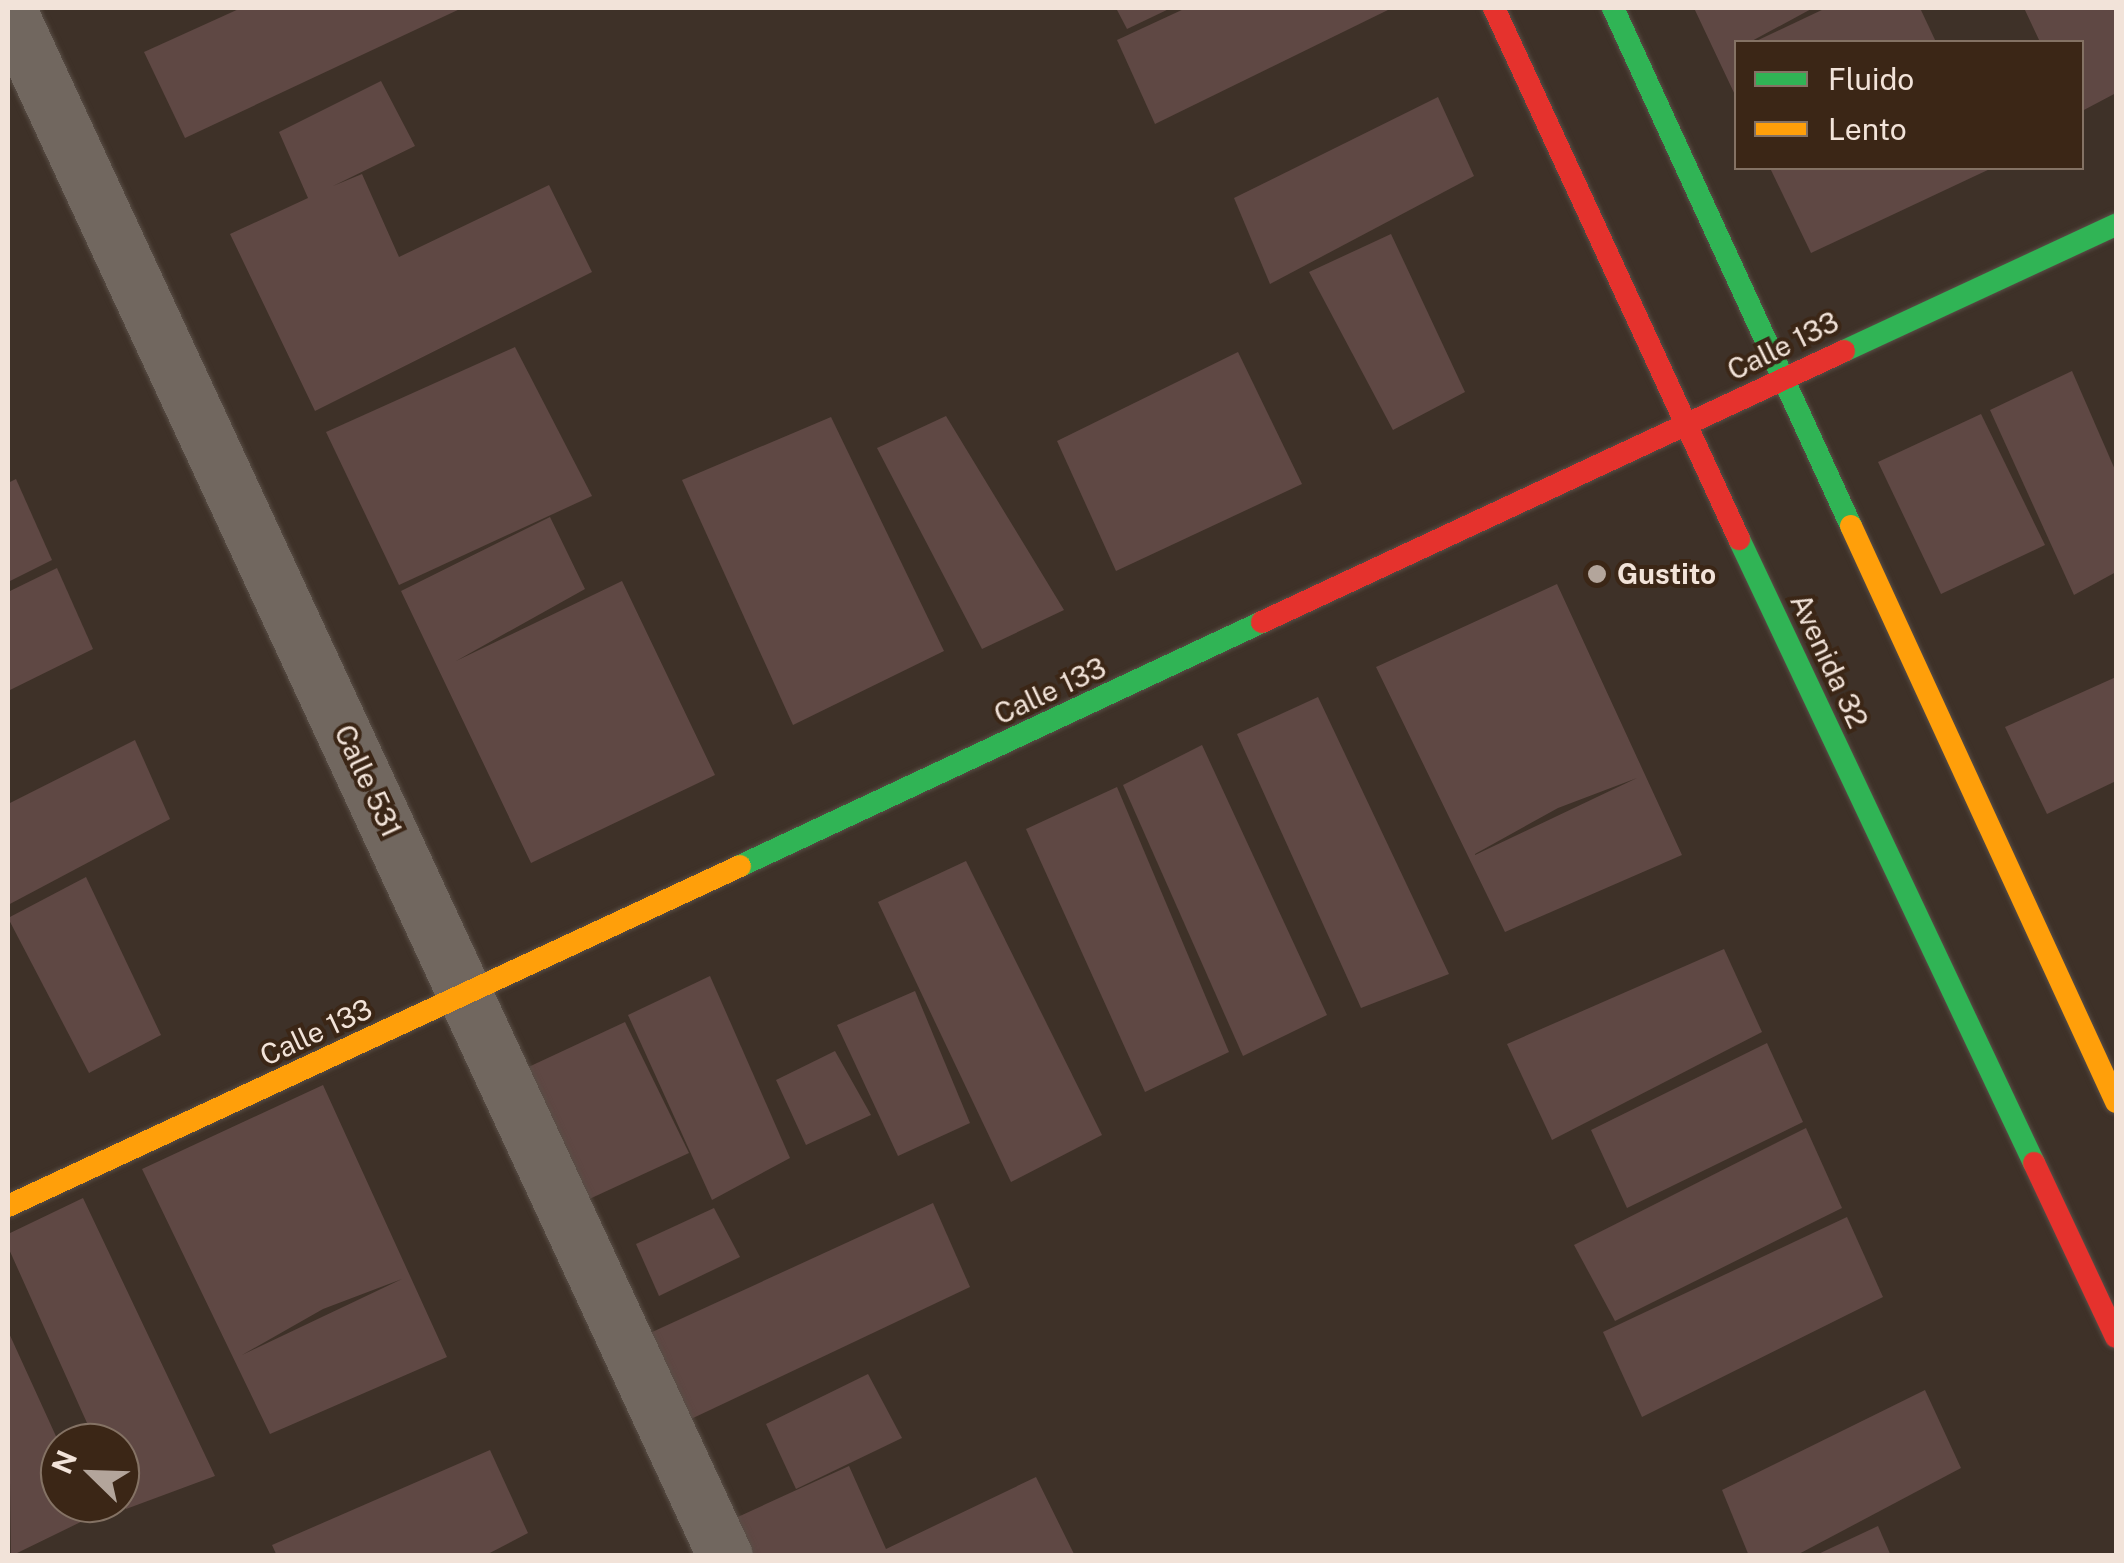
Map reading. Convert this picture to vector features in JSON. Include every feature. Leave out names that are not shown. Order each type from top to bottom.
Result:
[{"type":"main road","name":"Avenida 32","points":[[1494,8],[1686,428],[2116,1337]]},
{"type":"main road","points":[[1614,8],[2116,1102]]},
{"type":"main road","name":"Calle 133","points":[[8,1206],[2116,225]]},
{"type":"street","name":"Calle 531","points":[[8,8],[725,1556]]},
{"type":"building","points":[[241,8],[462,8],[185,138],[144,52]]},
{"type":"building","points":[[1116,8],[1171,8],[1127,29]]},
{"type":"building","points":[[1186,8],[1392,8],[1155,124],[1117,40]]},
{"type":"building","points":[[1694,8],[1813,8],[1754,40],[1734,40],[1734,93]]},
{"type":"building","points":[[1826,8],[1920,8],[1935,40],[1758,40]]},
{"type":"building","points":[[2024,8],[2116,8],[2116,93],[2084,110],[2084,40],[2039,40]]},
{"type":"building","points":[[381,81],[415,146],[333,186],[362,174],[399,257],[549,185],[592,272],[315,411],[230,234],[308,198],[279,132]]},
{"type":"building","points":[[1438,97],[1474,176],[1270,284],[1234,198]]},
{"type":"building","points":[[1771,170],[1988,170],[1811,253]]},
{"type":"building","points":[[1391,234],[1465,392],[1393,430],[1309,272]]},
{"type":"building","points":[[515,347],[592,496],[399,585],[326,432]]},
{"type":"building","points":[[1238,352],[1302,484],[1116,571],[1057,441]]},
{"type":"building","points":[[2072,371],[2116,472],[2116,572],[2074,595],[1990,410]]},
{"type":"building","points":[[1981,414],[2045,545],[1941,594],[1878,462]]},
{"type":"building","points":[[946,416],[1064,610],[982,649],[877,448]]},
{"type":"building","points":[[831,417],[944,651],[793,725],[682,480]]},
{"type":"building","points":[[16,479],[52,560],[8,582],[8,483]]},
{"type":"building","points":[[550,517],[585,589],[456,661],[622,581],[715,775],[531,863],[401,591]]},
{"type":"building","points":[[57,568],[93,649],[8,691],[8,592]]},
{"type":"building","points":[[1557,584],[1682,855],[1505,932],[1376,667]],"holes":[[[1637,778],[1475,855],[1558,808]]]},
{"type":"building","points":[[2116,677],[2116,781],[2047,814],[2005,727]]},
{"type":"building","points":[[1318,697],[1449,974],[1361,1008],[1237,734]]},
{"type":"building","points":[[135,740],[170,819],[8,905],[8,804]]},
{"type":"building","points":[[1202,745],[1327,1015],[1243,1056],[1123,785]]},
{"type":"building","points":[[1117,787],[1229,1052],[1145,1092],[1026,829]]},
{"type":"building","points":[[966,861],[1102,1135],[1011,1182],[878,902]]},
{"type":"building","points":[[86,877],[161,1035],[89,1073],[8,918]]},
{"type":"building","points":[[1724,949],[1762,1032],[1552,1140],[1507,1044]]},
{"type":"building","points":[[710,976],[790,1158],[712,1200],[628,1015]]},
{"type":"building","points":[[915,991],[970,1123],[898,1156],[837,1025]]},
{"type":"building","points":[[625,1022],[689,1153],[585,1201],[522,1070]]},
{"type":"building","points":[[1767,1043],[1803,1122],[1627,1208],[1591,1130]]},
{"type":"building","points":[[835,1051],[871,1115],[806,1145],[776,1080]]},
{"type":"building","points":[[323,1085],[447,1357],[270,1434],[142,1169]],"holes":[[[402,1279],[242,1355],[323,1309]]]},
{"type":"building","points":[[1806,1128],[1842,1208],[1615,1321],[1574,1245]]},
{"type":"building","points":[[83,1198],[215,1476],[140,1504],[140,1423],[87,1423],[8,1247],[8,1234]]},
{"type":"building","points":[[933,1203],[970,1287],[691,1419],[650,1333]]},
{"type":"building","points":[[714,1208],[740,1257],[659,1296],[636,1244]]},
{"type":"building","points":[[1847,1217],[1883,1297],[1642,1417],[1603,1332]]},
{"type":"building","points":[[8,1331],[50,1423],[40,1423],[40,1523],[79,1523],[11,1556]]},
{"type":"building","points":[[868,1374],[902,1438],[796,1489],[766,1424]]},
{"type":"building","points":[[1925,1390],[1961,1468],[1795,1556],[1749,1556],[1722,1490]]},
{"type":"building","points":[[490,1450],[528,1533],[484,1556],[277,1556],[272,1545]]},
{"type":"building","points":[[849,1466],[886,1549],[1036,1477],[1075,1556],[732,1556],[718,1526]]},
{"type":"building","points":[[1878,1526],[1891,1556],[1814,1556]]},
{"type":"traffic: fast","points":[[1613,8],[1851,526]]},
{"type":"traffic: fast","points":[[1844,351],[2116,225]]},
{"type":"traffic: fast","points":[[1739,539],[2034,1163]]},
{"type":"traffic: fast","points":[[740,866],[1262,622]]},
{"type":"traffic: slow","points":[[1851,526],[2116,1102]]},
{"type":"traffic: slow","points":[[8,1206],[740,866]]},
{"type":"traffic: jam","points":[[1494,8],[1739,539]]},
{"type":"traffic: jam","points":[[1262,622],[1844,351]]},
{"type":"traffic: jam","points":[[2034,1163],[2116,1337]]},
{"type":"place","name":"Gustito","points":[[1597,574]]}]
